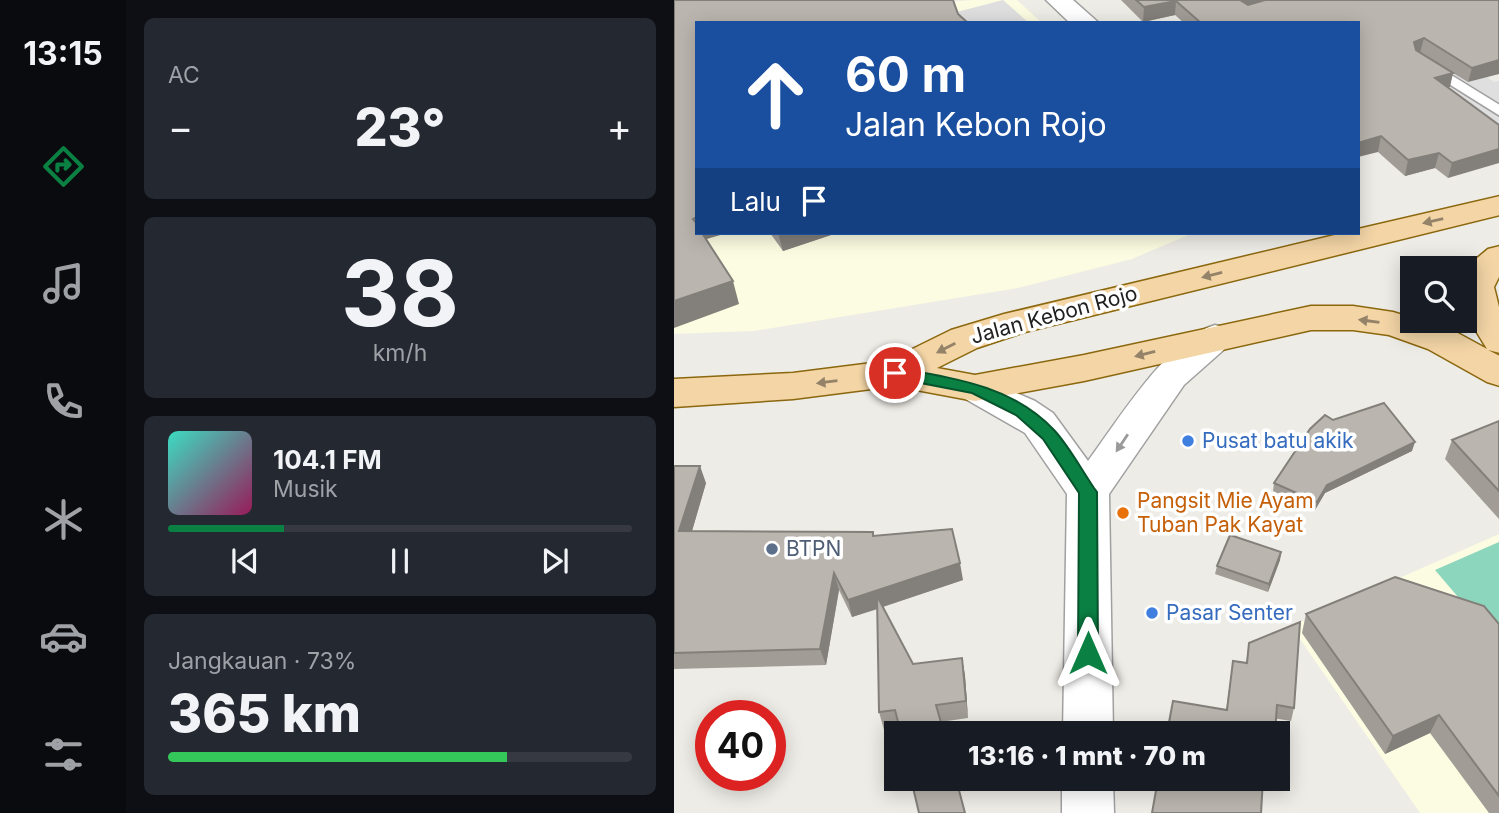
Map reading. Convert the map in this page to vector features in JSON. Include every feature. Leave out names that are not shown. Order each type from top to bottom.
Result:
[{"type":"main road","name":"Jalan Kebon Rojo","points":[[1360,232],[1499,205]]},
{"type":"main road","name":"Jalan Kebon Rojo","points":[[895,373],[964,339],[1017,322],[1332,238]]},
{"type":"main road","points":[[1499,256],[1487,265],[1477,280],[1476,297],[1485,321],[1499,341]]},
{"type":"main road","points":[[674,393],[793,386],[895,373],[975,388],[1311,318],[1353,318],[1393,324],[1441,340],[1499,373]]},
{"type":"street","points":[[1058,0],[1084,21]]},
{"type":"street","points":[[1088,492],[1171,376],[1215,337]]},
{"type":"street","points":[[975,388],[1039,423],[1088,492],[1088,721]]},
{"type":"street","points":[[1088,791],[1088,813]]},
{"type":"lane","points":[[1419,59],[1499,112]]},
{"type":"shaded area","points":[[971,0],[1017,0],[1040,21],[759,21]]},
{"type":"shaded area","points":[[1003,0],[1027,21],[956,21],[949,14]]},
{"type":"shaded area","points":[[674,32],[695,235],[1188,235],[1132,259],[1018,288],[754,331],[674,334]]},
{"type":"shaded area","points":[[1388,50],[1473,67],[1494,82],[1499,81],[1499,133]]},
{"type":"shaded area","points":[[1499,534],[1499,813],[1420,813],[1291,626]]},
{"type":"green space","points":[[1499,542],[1499,645],[1435,570]]},
{"type":"building","points":[[674,0],[953,0],[958,14],[966,21],[695,21],[695,235],[703,235],[733,281],[674,301]]},
{"type":"building","points":[[1136,0],[1240,0],[1248,5],[1265,0],[1499,0],[1499,60],[1472,68],[1424,38],[1414,42],[1416,50],[1453,73],[1435,78],[1499,125],[1499,149],[1452,163],[1439,153],[1408,160],[1381,136],[1360,142],[1360,21],[1199,21],[1176,1],[1144,7]]},
{"type":"building","points":[[1384,403],[1415,442],[1327,485],[1317,502],[1274,483],[1310,429],[1325,415],[1333,420]]},
{"type":"building","points":[[1499,421],[1499,491],[1452,440]]},
{"type":"building","points":[[674,466],[700,466],[679,531],[873,532],[873,536],[952,529],[960,563],[848,600],[834,573],[820,649],[674,653]]},
{"type":"building","points":[[1230,535],[1281,552],[1269,584],[1217,566]]},
{"type":"building","points":[[1395,577],[1484,606],[1499,624],[1499,796],[1439,715],[1393,736],[1306,614]]},
{"type":"building","points":[[877,596],[913,664],[962,658],[966,701],[936,705],[941,721],[898,721],[895,710],[879,712]]},
{"type":"building","points":[[1300,622],[1294,708],[1277,705],[1276,721],[1169,721],[1173,701],[1227,710],[1233,661],[1247,663],[1249,643]]},
{"type":"building","points":[[914,791],[959,791],[965,813],[919,813]]},
{"type":"building","points":[[1156,791],[1262,791],[1261,813],[1152,813]]},
{"type":"place","name":"Pusat batu akik","points":[[1188,441]]},
{"type":"place","name":"Pangsit Mie Ayam Tuban Pak Kayat","points":[[1123,513]]},
{"type":"place","name":"BTPN","points":[[772,549]]},
{"type":"place","name":"Pasar Senter","points":[[1152,613]]},
{"type":"route","points":[[895,373],[975,388],[1021,411],[1039,423],[1049,434],[1088,492],[1088,653]]}]
